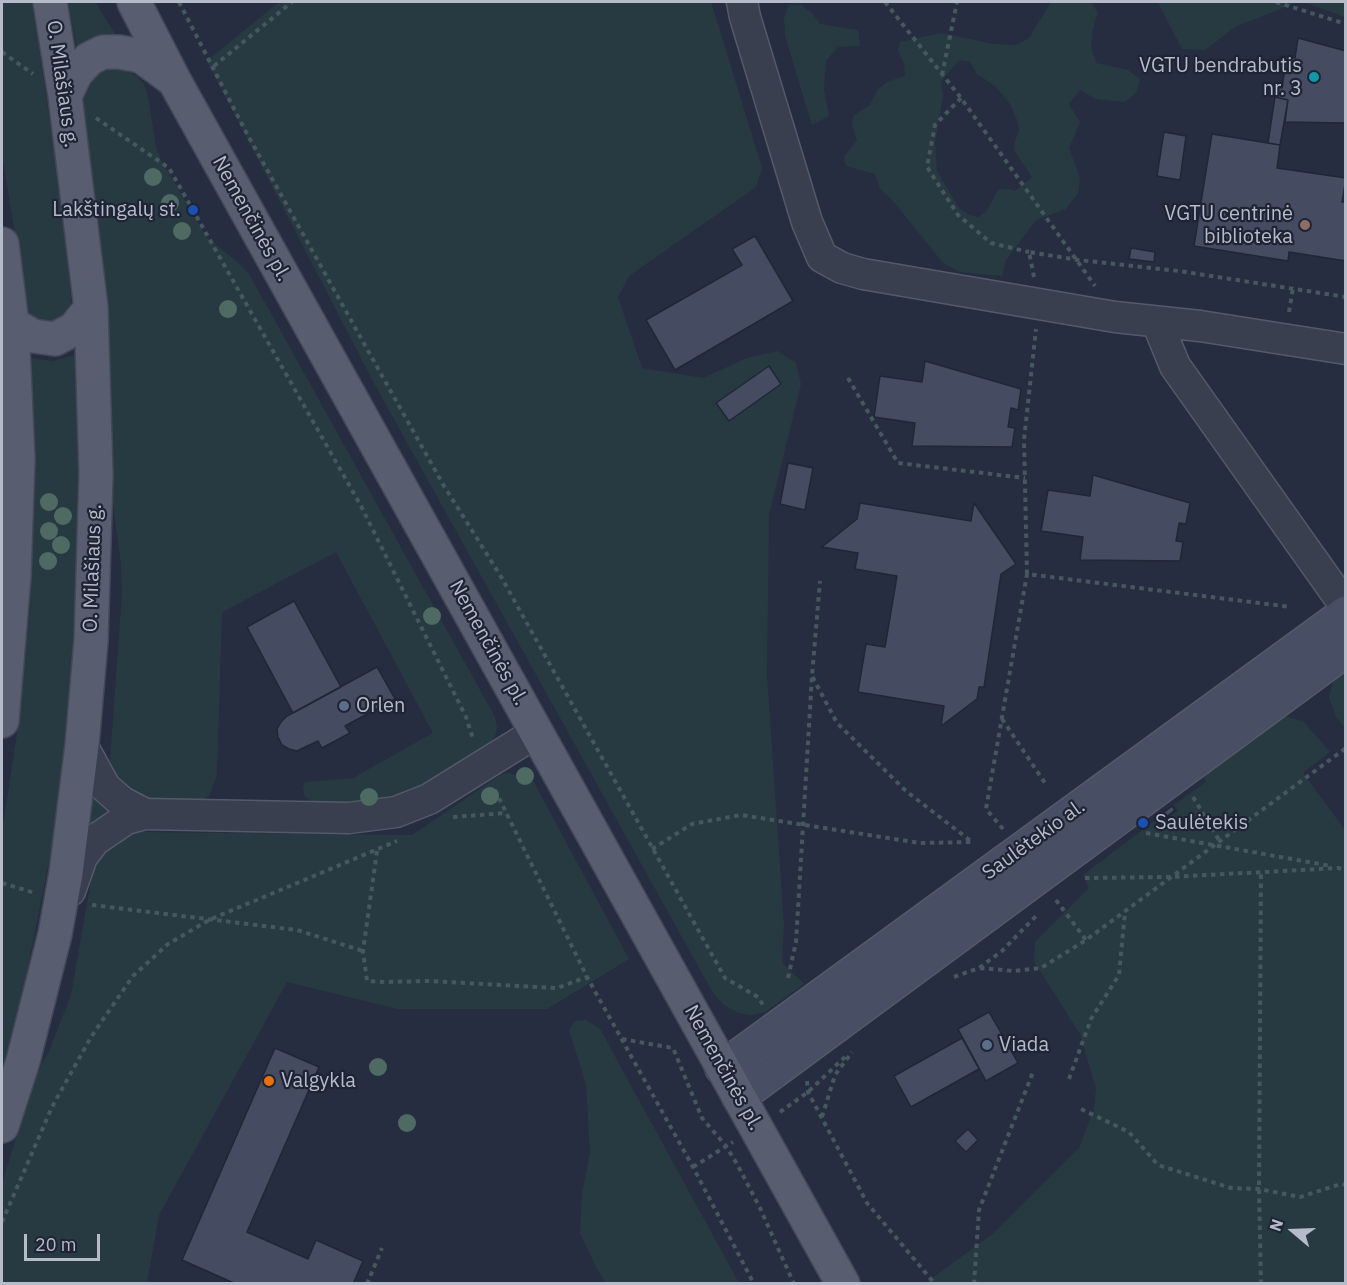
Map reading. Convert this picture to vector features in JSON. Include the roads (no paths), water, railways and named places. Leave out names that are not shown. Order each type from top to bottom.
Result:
[{"type":"main road","name":"O. Milašiaus g.","points":[[2,1126],[23,1061],[64,901],[91,641],[96,475],[91,308],[65,96],[50,2]]},
{"type":"main road","name":"Nemenčinės pl.","points":[[133,4],[843,1284]]},
{"type":"main road","points":[[65,96],[76,72],[89,59],[103,52],[141,56],[174,80]]},
{"type":"main road","points":[[2,244],[12,324],[18,460],[14,577],[2,721]]},
{"type":"main road","points":[[12,324],[33,336],[55,339],[74,329],[91,308]]},
{"type":"main road","name":"Saulėtekio al.","points":[[722,1068],[1346,613]]},
{"type":"main road","name":"Saulėtekio al.","points":[[739,1097],[1346,650]]},
{"type":"street","points":[[742,2],[807,222],[822,257],[842,268],[863,274],[1114,317],[1200,326],[1346,349]]},
{"type":"street","points":[[1157,322],[1175,366],[1346,607]]},
{"type":"street","points":[[64,901],[82,857],[95,840],[126,819],[145,814],[338,818],[396,812],[429,799],[537,732]]},
{"type":"street","points":[[82,745],[105,787],[122,802],[145,814]]},
{"type":"place","name":"VGTU bendrabutis nr. 3","points":[[1314,77]]},
{"type":"place","name":"Lakštingalų st.","points":[[193,210]]},
{"type":"place","name":"VGTU centrinė biblioteka","points":[[1305,225]]},
{"type":"place","name":"Orlen","points":[[344,706]]},
{"type":"place","name":"Saulėtekis","points":[[1143,823]]},
{"type":"place","name":"Viada","points":[[987,1045]]},
{"type":"place","name":"Valgykla","points":[[269,1081]]}]
